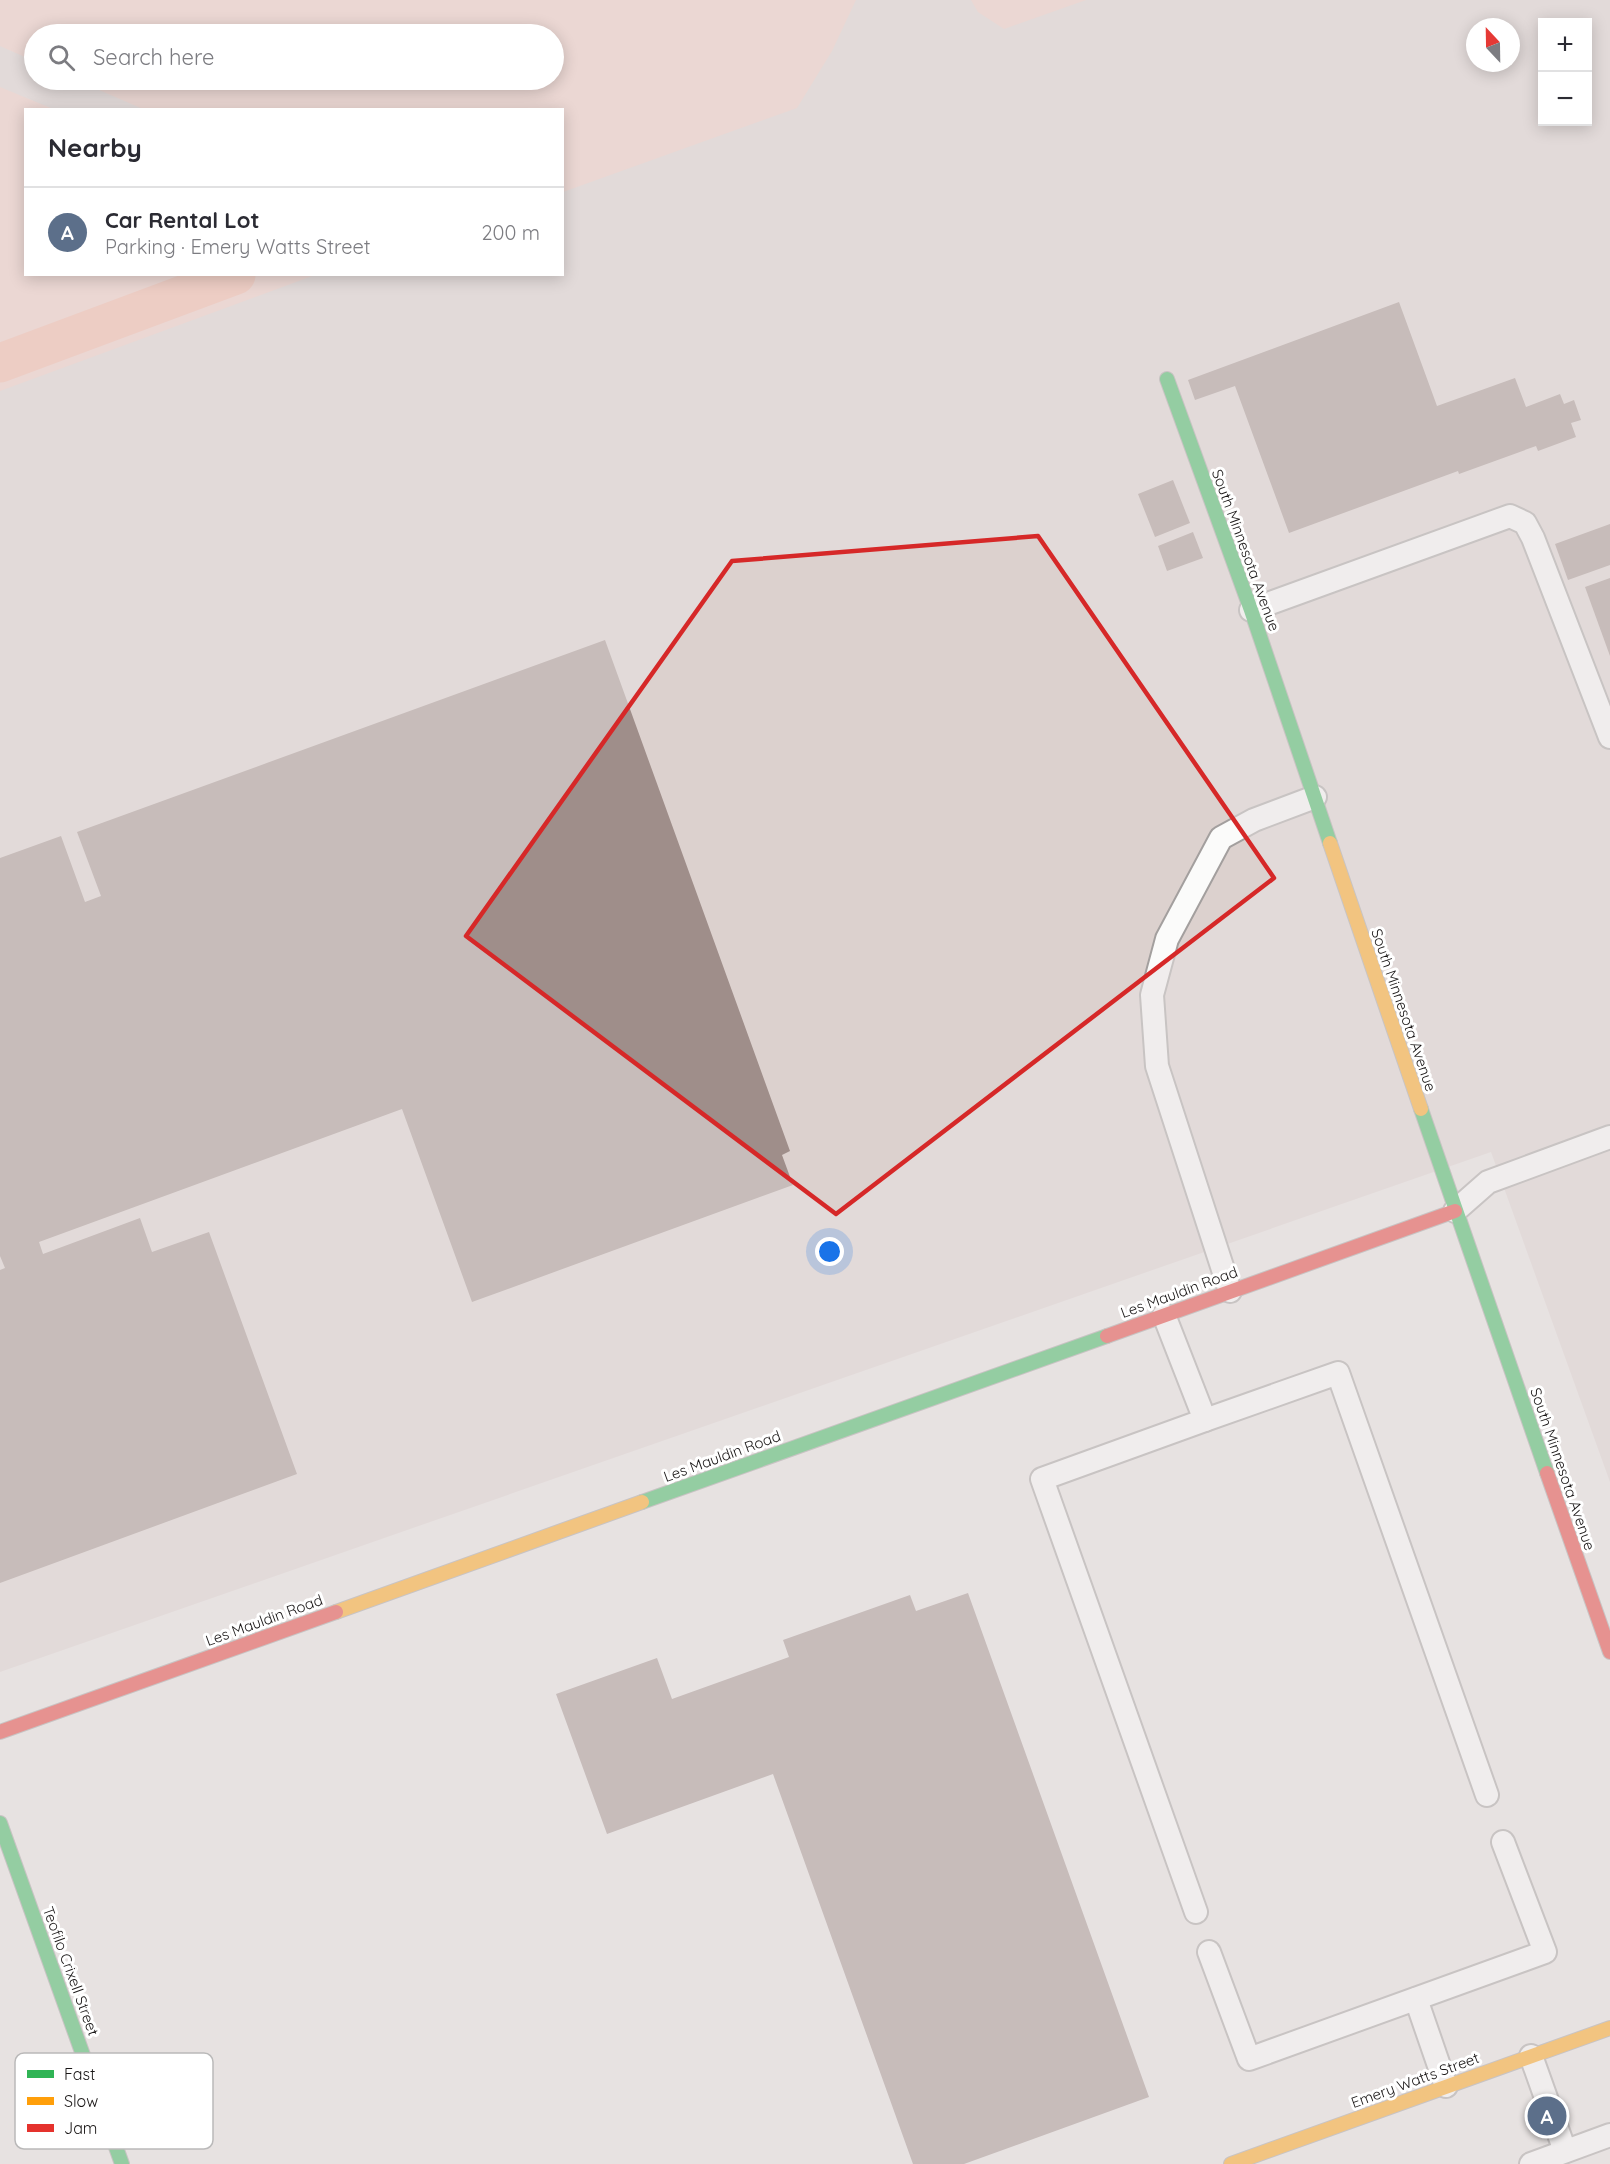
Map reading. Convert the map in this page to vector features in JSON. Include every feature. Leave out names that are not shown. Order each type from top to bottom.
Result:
[{"type":"street","name":"South Minnesota Avenue","points":[[1167,380],[1251,610],[1455,1211],[1610,1652]]},
{"type":"street","name":"Les Mauldin Road","points":[[0,1732],[1455,1211]]},
{"type":"street","name":"Teofilo Crixell Street","points":[[0,1824],[82,2053]]},
{"type":"street","name":"Emery Watts Street","points":[[1231,2164],[1610,2028]]},
{"type":"street","name":"Teofilo Crixell Street","points":[[117,2149],[122,2164]]},
{"type":"lane","points":[[1251,610],[1510,516],[1526,523],[1533,538],[1610,737]]},
{"type":"lane","points":[[1230,1291],[1157,1066],[1152,995],[1167,939],[1221,838],[1254,820],[1315,797]]},
{"type":"lane","points":[[1455,1211],[1488,1182],[1610,1137]]},
{"type":"lane","points":[[1164,1315],[1205,1420]]},
{"type":"lane","points":[[1196,1912],[1042,1479],[1338,1373],[1487,1795]]},
{"type":"lane","points":[[1209,1952],[1249,2059],[1545,1952],[1503,1842]]},
{"type":"lane","points":[[1416,1999],[1446,2086]]},
{"type":"lane","points":[[1531,2056],[1565,2151]]},
{"type":"lane","points":[[1531,2164],[1610,2135]]},
{"type":"highlighted area","points":[[1038,536],[1274,878],[836,1214],[466,936],[732,561]]},
{"type":"shaded area","points":[[0,0],[1610,0],[1610,1482],[1491,1152],[0,1672]]},
{"type":"shaded area","points":[[0,0],[856,0],[832,51],[797,108],[564,192],[564,108],[141,108],[99,90],[564,90],[564,24],[24,24],[24,57],[0,46]]},
{"type":"shaded area","points":[[971,0],[1086,0],[1004,29],[978,12]]},
{"type":"shaded area","points":[[0,87],[51,108],[24,108],[24,276],[312,276],[0,391]]},
{"type":"building","points":[[1399,302],[1437,406],[1515,378],[1526,407],[1560,394],[1564,404],[1574,400],[1581,420],[1571,423],[1576,437],[1538,451],[1536,446],[1459,474],[1458,471],[1289,533],[1235,386],[1195,400],[1188,380]]},
{"type":"building","points":[[1173,480],[1190,523],[1155,537],[1138,494]]},
{"type":"building","points":[[1610,524],[1610,565],[1568,580],[1555,544]]},
{"type":"building","points":[[1193,532],[1203,558],[1167,571],[1158,546]]},
{"type":"building","points":[[1610,578],[1610,656],[1585,587]]},
{"type":"building","points":[[605,640],[790,1151],[782,1155],[793,1185],[472,1302],[402,1109],[39,1242],[43,1254],[140,1218],[152,1252],[209,1232],[297,1474],[0,1583],[0,1270],[5,1268],[0,1256],[0,858],[61,836],[85,902],[101,896],[77,832]]},
{"type":"building","points":[[968,1593],[1149,2097],[964,2164],[913,2164],[773,1774],[607,1834],[556,1694],[657,1658],[672,1699],[789,1657],[783,1640],[910,1595],[916,1611]]},
{"type":"waterway","points":[[0,363],[233,276]]},
{"type":"traffic: fast","points":[[1167,379],[1251,610],[1330,843]]},
{"type":"traffic: fast","points":[[1421,1109],[1547,1473]]},
{"type":"traffic: fast","points":[[642,1502],[1107,1336]]},
{"type":"traffic: fast","points":[[0,1823],[82,2053]]},
{"type":"traffic: fast","points":[[117,2149],[122,2164]]},
{"type":"traffic: slow","points":[[1330,843],[1421,1109]]},
{"type":"traffic: slow","points":[[336,1612],[642,1502]]},
{"type":"traffic: slow","points":[[1231,2164],[1610,2028]]},
{"type":"traffic: jam","points":[[1107,1336],[1455,1211]]},
{"type":"traffic: jam","points":[[1547,1473],[1610,1652]]},
{"type":"traffic: jam","points":[[0,1732],[336,1612]]},
{"type":"place","name":"Car Rental Lot","points":[[1547,2116]]}]
